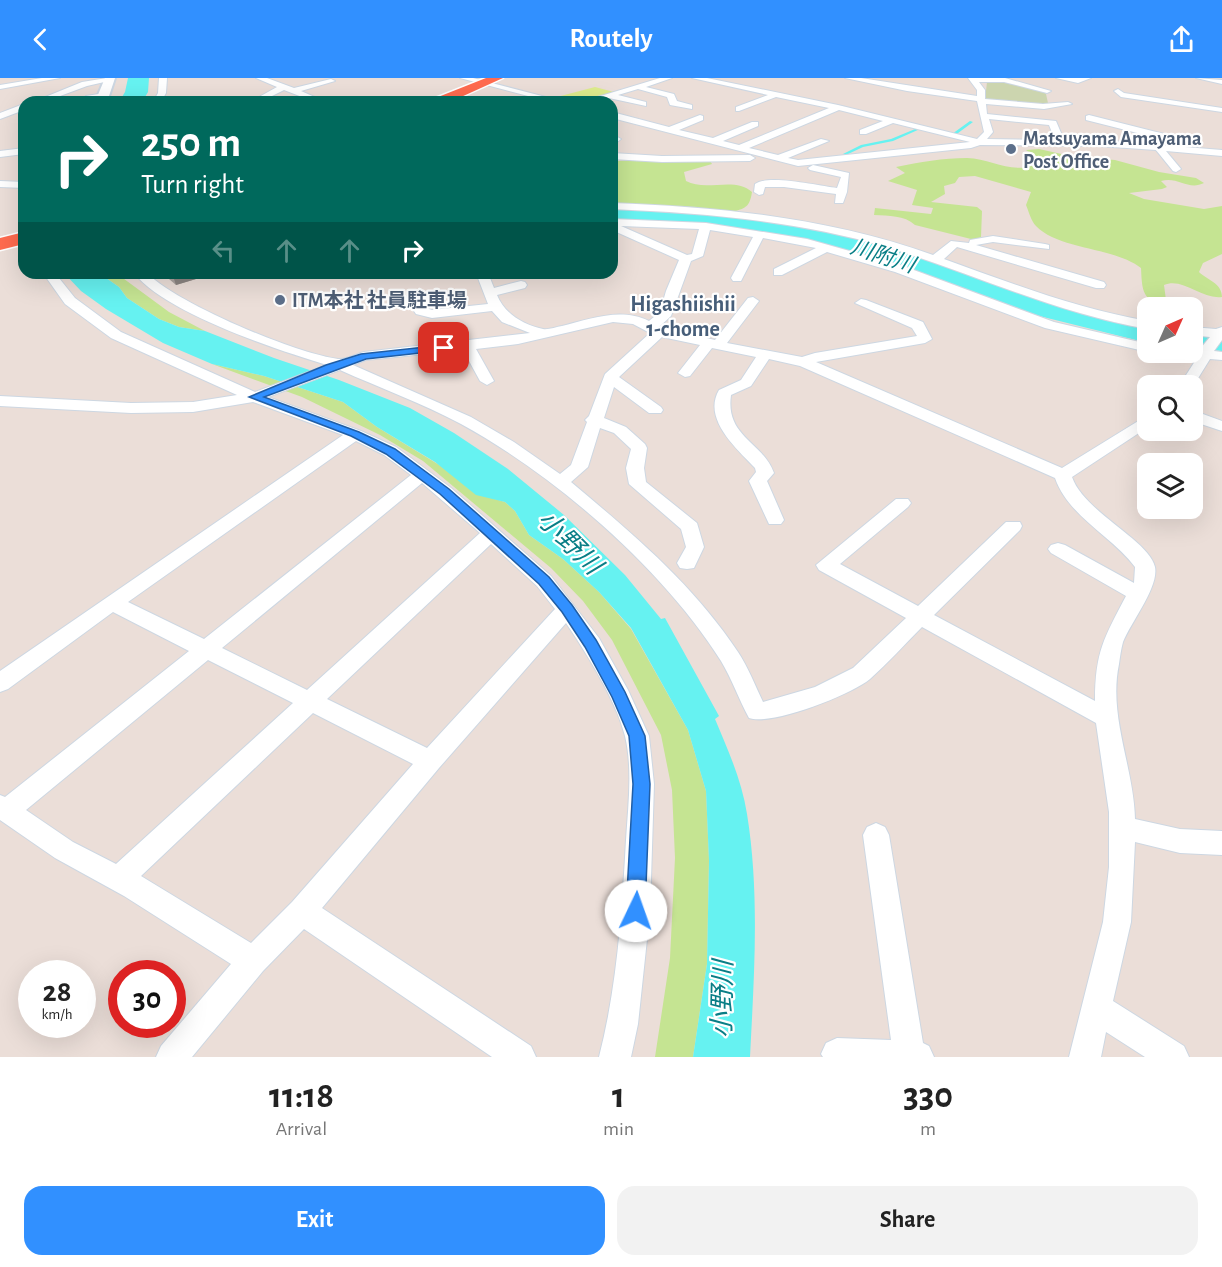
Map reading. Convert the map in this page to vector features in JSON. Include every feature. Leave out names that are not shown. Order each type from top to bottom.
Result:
[{"type":"highway","points":[[438,96],[481,79]]},
{"type":"highway","points":[[449,96],[481,79]]},
{"type":"highway","points":[[0,237],[18,232]]},
{"type":"highway","points":[[0,244],[18,240]]},
{"type":"street","points":[[13,78],[22,83]]},
{"type":"street","points":[[0,87],[56,78]]},
{"type":"street","points":[[160,96],[163,78]]},
{"type":"street","points":[[260,78],[306,96]]},
{"type":"street","points":[[605,96],[668,78]]},
{"type":"street","points":[[696,78],[838,107],[979,142],[1131,145],[1222,153]]},
{"type":"street","points":[[849,78],[903,91],[931,92],[1044,107],[1068,104]]},
{"type":"street","points":[[1060,78],[1078,81],[1087,78]]},
{"type":"street","points":[[1200,78],[1222,82]]},
{"type":"street","points":[[104,96],[110,79]]},
{"type":"street","points":[[53,96],[85,84],[110,79]]},
{"type":"street","points":[[481,79],[540,96]]},
{"type":"street","points":[[974,79],[1004,80],[1047,91]]},
{"type":"street","points":[[797,167],[831,160],[972,145],[979,142],[990,132],[984,116],[981,90],[974,79]]},
{"type":"street","points":[[293,91],[331,81]]},
{"type":"street","points":[[748,90],[764,85]]},
{"type":"street","points":[[266,96],[284,87]]},
{"type":"street","points":[[638,87],[671,96],[673,103],[688,107]]},
{"type":"street","points":[[1118,91],[1121,95],[1196,108],[1222,110]]},
{"type":"street","points":[[924,99],[931,92]]},
{"type":"street","points":[[1148,112],[1186,92]]},
{"type":"street","points":[[608,95],[612,96]]},
{"type":"street","points":[[739,108],[775,95]]},
{"type":"street","points":[[1196,108],[1211,96]]},
{"type":"street","points":[[618,98],[643,104]]},
{"type":"street","points":[[740,148],[838,107]]},
{"type":"street","points":[[0,116],[18,109]]},
{"type":"street","points":[[630,120],[649,113]]},
{"type":"street","points":[[984,116],[1053,123],[1061,142]]},
{"type":"street","points":[[618,117],[780,158],[842,191],[760,184],[759,192]]},
{"type":"street","points":[[670,130],[700,118]]},
{"type":"street","points":[[1089,118],[1184,142],[1222,147]]},
{"type":"street","points":[[863,132],[893,120]]},
{"type":"street","points":[[618,134],[643,123]]},
{"type":"street","points":[[0,125],[10,124]]},
{"type":"street","points":[[693,153],[755,124]]},
{"type":"street","points":[[1130,133],[1131,145]]},
{"type":"street","points":[[618,156],[675,159],[780,158],[824,141]]},
{"type":"street","points":[[1158,147],[1176,169]]},
{"type":"street","points":[[0,154],[18,152]]},
{"type":"street","points":[[807,154],[831,160]]},
{"type":"street","points":[[0,184],[18,185]]},
{"type":"street","points":[[0,194],[18,192]]},
{"type":"street","points":[[618,206],[715,212],[794,224],[872,240],[1072,309],[1137,324]]},
{"type":"street","points":[[618,222],[706,226],[827,247],[941,283],[1038,321],[1082,334],[1137,346]]},
{"type":"street","points":[[560,482],[579,467],[593,420],[610,377],[654,329],[668,310],[670,294],[689,259],[697,256],[706,226]]},
{"type":"street","points":[[618,229],[689,259],[706,261]]},
{"type":"street","points":[[737,278],[760,234]]},
{"type":"street","points":[[968,246],[976,241],[993,239],[1045,247]]},
{"type":"street","points":[[937,261],[939,254],[956,243],[1100,285]]},
{"type":"street","points":[[778,272],[827,247]]},
{"type":"street","points":[[54,279],[70,301],[116,334],[355,434],[390,452],[445,492],[544,581],[567,609],[591,644],[620,696],[637,736],[642,784],[636,911],[623,1024],[615,1057]]},
{"type":"street","points":[[146,279],[196,310],[274,345],[334,365],[465,420],[508,445],[560,482],[636,546],[669,579],[700,616],[730,659],[757,712],[796,704],[839,688],[861,675],[1013,526]]},
{"type":"street","points":[[485,279],[484,282],[497,308],[508,320],[522,323],[543,335]]},
{"type":"street","points":[[489,293],[520,285]]},
{"type":"street","points":[[412,299],[421,311],[432,314],[497,308]]},
{"type":"street","points":[[685,373],[753,302]]},
{"type":"street","points":[[804,362],[815,357],[925,339],[918,326],[861,303]]},
{"type":"street","points":[[0,402],[28,401],[65,406],[131,408],[193,407],[259,395],[334,365],[382,353],[543,335],[613,318],[636,320],[654,329],[713,344],[804,362],[1063,475]]},
{"type":"street","points":[[1203,332],[1220,334]]},
{"type":"street","points":[[1194,375],[1201,365],[1205,353],[1220,334]]},
{"type":"street","points":[[466,345],[487,381]]},
{"type":"street","points":[[1205,353],[1222,356]]},
{"type":"street","points":[[765,354],[746,382],[724,393],[721,403],[728,429],[763,467],[765,473],[758,481],[775,520]]},
{"type":"street","points":[[610,377],[655,410]]},
{"type":"street","points":[[593,420],[620,430],[639,448],[635,468],[638,484],[690,527],[695,547],[687,563]]},
{"type":"street","points":[[1203,420],[1222,426]]},
{"type":"street","points":[[1063,475],[1137,427]]},
{"type":"street","points":[[0,684],[355,434]]},
{"type":"street","points":[[253,961],[119,879],[64,850],[3,808],[206,650],[422,475]]},
{"type":"street","points":[[1063,475],[1066,487],[1081,505],[1134,552],[1145,566],[1144,580],[1112,643],[1106,672],[1107,718],[1122,812],[1122,828],[1117,922],[1086,1057]]},
{"type":"street","points":[[902,503],[826,565],[1107,718]]},
{"type":"street","points":[[119,879],[491,533]]},
{"type":"street","points":[[1058,549],[1138,594]]},
{"type":"street","points":[[112,603],[430,761]]},
{"type":"street","points":[[172,1057],[253,961],[302,911],[430,761],[567,609]]},
{"type":"street","points":[[1122,828],[1180,841],[1222,843]]},
{"type":"street","points":[[876,835],[909,1057]]},
{"type":"street","points":[[302,911],[520,1057]]},
{"type":"street","points":[[1096,1008],[1173,1057]]},
{"type":"street","points":[[837,1054],[918,1057]]},
{"type":"green space","points":[[1000,81],[1043,91],[1048,103],[1041,106],[985,100],[987,82]]},
{"type":"green space","points":[[595,87],[614,92],[599,96],[561,96]]},
{"type":"green space","points":[[1039,149],[1075,157],[1115,160],[1159,172],[1196,178],[1204,183],[1188,185],[1167,180],[1161,181],[1167,187],[1162,189],[1129,193],[1144,199],[1204,209],[1222,206],[1222,254],[1203,263],[1199,272],[1220,288],[1222,297],[1207,295],[1171,283],[1164,285],[1166,297],[1148,297],[1144,292],[1141,268],[1130,261],[1058,240],[1046,234],[1034,224],[1026,205],[1031,192],[975,176],[959,177],[955,183],[944,186],[945,194],[931,202],[977,207],[982,211],[981,237],[975,240],[915,225],[901,218],[874,215],[875,208],[931,214],[933,208],[912,205],[917,190],[888,181],[905,173],[896,167],[967,158],[1019,168],[1037,164],[1038,158],[1026,150]]},
{"type":"green space","points":[[618,161],[710,161],[712,164],[684,172],[686,181],[702,185],[737,185],[752,192],[746,207],[735,211],[618,205]]},
{"type":"green space","points":[[108,279],[124,279],[169,312],[205,331],[179,327],[159,319],[127,298],[119,287]]},
{"type":"green space","points":[[212,364],[264,376],[343,402],[377,427],[495,499],[505,502],[515,511],[529,535],[563,559],[599,592],[631,629],[688,730],[706,791],[709,860],[707,964],[693,1057],[655,1057],[670,958],[675,858],[672,790],[661,735],[612,640],[583,601],[551,568],[423,461],[380,435],[302,397]]},
{"type":"water","points":[[128,78],[149,78],[146,96],[123,96]]},
{"type":"water","name":"小野川","points":[[70,279],[108,279],[119,287],[127,298],[159,319],[179,327],[205,331],[410,408],[454,433],[508,469],[564,515],[625,575],[661,619],[665,618],[719,716],[715,719],[734,766],[745,802],[754,874],[755,905],[750,1057],[693,1057],[707,964],[709,861],[706,791],[688,730],[631,628],[599,592],[563,559],[529,535],[515,511],[505,502],[476,495],[435,462],[377,427],[343,402],[264,376],[212,364],[163,343],[106,309],[81,291]]},
{"type":"waterway","points":[[953,135],[971,122]]},
{"type":"waterway","points":[[845,154],[862,146],[892,140],[920,128],[926,130]]},
{"type":"waterway","name":"川附川","points":[[618,213],[672,214],[773,227],[870,248],[1017,302],[1137,331]]},
{"type":"waterway","name":"川附川","points":[[1203,340],[1222,342]]},
{"type":"place","name":"Matsuyama Amayama Post Office","points":[[1011,149]]},
{"type":"place","name":"ITM本社 社員駐車場","points":[[280,300]]},
{"type":"district","name":"Higashiishii 1-chome","points":[[683,316]]},
{"type":"route","points":[[444,348],[364,356],[254,397],[355,434],[390,452],[445,492],[544,581],[567,609],[591,644],[620,696],[637,736],[642,784],[636,911]]}]
